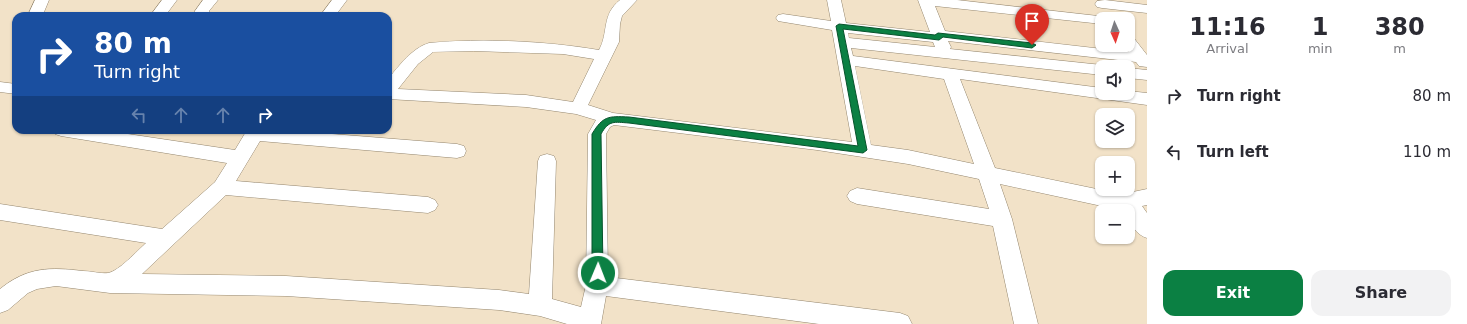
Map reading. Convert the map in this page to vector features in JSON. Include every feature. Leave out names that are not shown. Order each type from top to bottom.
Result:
[{"type":"street","points":[[36,12],[42,0]]},
{"type":"street","points":[[160,12],[170,0]]},
{"type":"street","points":[[202,12],[211,0]]},
{"type":"street","points":[[330,12],[340,0]]},
{"type":"street","points":[[578,108],[613,37],[612,29],[616,12],[621,6],[630,0]]},
{"type":"street","points":[[834,0],[863,150]]},
{"type":"street","points":[[1026,324],[1002,219],[987,173],[954,86],[952,79],[953,75],[926,0],[1095,19]]},
{"type":"street","points":[[1101,2],[1147,9]]},
{"type":"street","points":[[1101,2],[1108,12]]},
{"type":"street","points":[[783,18],[841,34],[946,54],[1095,69]]},
{"type":"street","points":[[841,34],[939,36],[1144,62]]},
{"type":"street","points":[[1135,39],[1147,39]]},
{"type":"street","points":[[392,85],[412,61],[429,48],[474,46],[563,49],[604,56]]},
{"type":"street","points":[[1135,49],[1144,62]]},
{"type":"street","points":[[845,60],[953,75],[971,75],[1095,92]]},
{"type":"street","points":[[1135,74],[1147,75]]},
{"type":"street","points":[[0,87],[12,89]]},
{"type":"street","points":[[392,94],[498,99],[578,108],[612,119],[863,150],[987,173],[1111,200],[1138,199],[1147,230]]},
{"type":"street","points":[[1135,97],[1147,99]]},
{"type":"street","points":[[0,303],[20,286],[37,280],[56,277],[110,283],[286,286],[499,300],[540,306],[590,322],[597,285],[597,134],[603,124],[612,119]]},
{"type":"street","points":[[87,134],[240,158]]},
{"type":"street","points":[[110,283],[127,274],[222,187],[255,134]]},
{"type":"street","points":[[277,134],[457,151]]},
{"type":"street","points":[[540,306],[547,161]]},
{"type":"street","points":[[222,187],[428,204]]},
{"type":"street","points":[[857,196],[1002,219]]},
{"type":"street","points":[[0,212],[165,238]]},
{"type":"street","points":[[597,285],[900,324]]},
{"type":"route","points":[[598,273],[597,134],[603,124],[612,119],[863,150],[839,26],[939,38],[938,35],[1032,45]]}]
